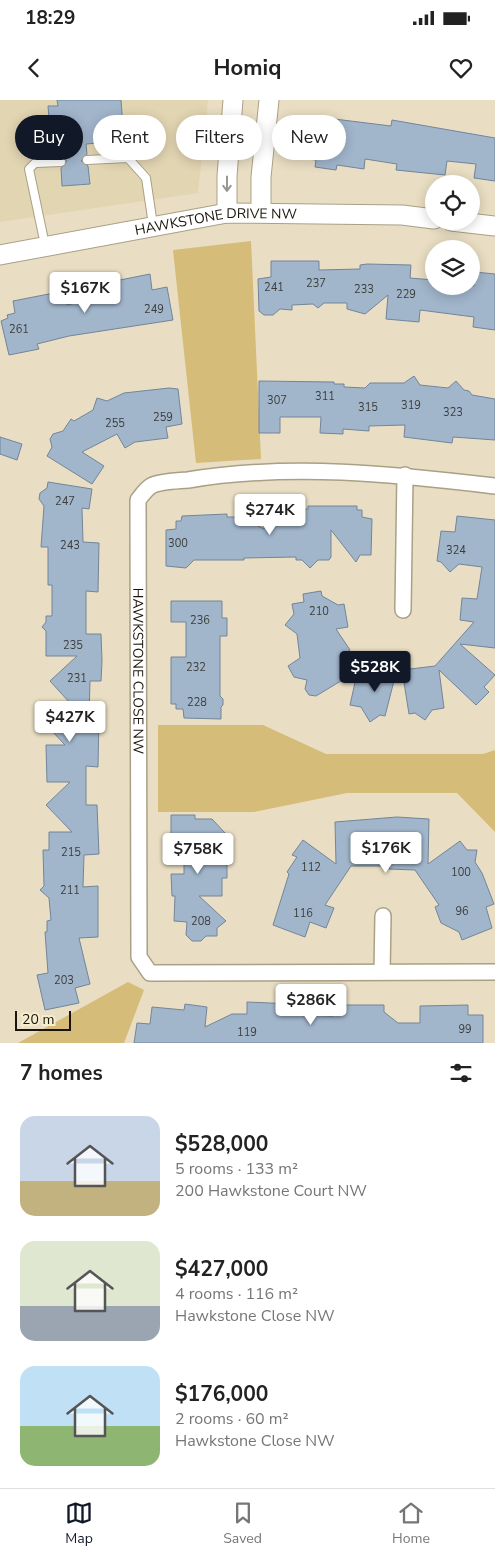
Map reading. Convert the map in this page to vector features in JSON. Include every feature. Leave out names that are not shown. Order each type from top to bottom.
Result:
[{"type":"street","points":[[227,213],[227,176],[233,100]]},
{"type":"street","points":[[261,212],[261,177],[269,100]]},
{"type":"street","name":"HAWKSTONE DRIVE NW","points":[[0,255],[45,245],[227,213],[402,215],[425,218]]},
{"type":"street","points":[[480,224],[495,226]]},
{"type":"street","name":"HAWKSTONE CLOSE NW","points":[[495,486],[405,475],[331,471],[205,477],[152,485],[138,500],[139,957],[150,973],[495,972]]},
{"type":"street","points":[[403,610],[405,475]]},
{"type":"street","points":[[382,972],[383,916]]},
{"type":"lane","points":[[87,160],[128,158],[146,178],[154,226]]},
{"type":"lane","points":[[45,245],[28,169],[35,163],[61,162]]},
{"type":"shaded area","points":[[0,100],[208,100],[206,115],[176,115],[176,160],[202,160],[198,193],[0,222]]},
{"type":"shaded area","points":[[251,241],[261,459],[196,463],[173,250]]},
{"type":"shaded area","points":[[158,725],[263,725],[326,754],[483,754],[495,750],[495,832],[457,793],[347,793],[254,812],[158,812]]},
{"type":"shaded area","points":[[128,982],[144,990],[124,1043],[18,1043]]},
{"type":"building","points":[[57,100],[121,100],[122,115],[93,115],[93,143],[86,144],[87,154],[83,159],[83,115],[49,115],[48,106],[58,106]]},
{"type":"building","points":[[346,120],[391,126],[392,120],[495,138],[495,181],[480,179],[480,175],[474,175],[476,164],[447,161],[445,175],[396,170],[397,164],[365,159],[364,169],[337,165],[336,170],[315,167],[316,160],[346,160]]},
{"type":"building","points":[[66,160],[82,160],[88,166],[90,184],[62,186],[61,168],[67,161]]},
{"type":"building","points":[[271,261],[319,261],[319,270],[360,269],[360,265],[367,264],[411,265],[410,278],[425,279],[425,295],[480,295],[480,272],[495,274],[495,330],[473,327],[474,317],[420,310],[419,322],[386,319],[388,295],[365,314],[347,309],[347,303],[324,303],[318,308],[313,304],[292,305],[292,310],[280,309],[273,315],[264,315],[259,311],[258,279],[271,277]]},
{"type":"building","points":[[150,274],[152,290],[167,287],[173,320],[69,336],[37,344],[39,349],[9,355],[1,321],[8,318],[7,315],[15,313],[13,301],[64,291],[67,305],[102,296],[100,284]]},
{"type":"building","points":[[414,376],[420,385],[448,388],[456,381],[464,390],[469,391],[472,395],[495,399],[495,440],[453,437],[452,443],[404,437],[405,425],[369,426],[369,431],[343,429],[343,434],[320,433],[321,417],[280,417],[280,433],[259,433],[259,381],[334,382],[334,384],[344,384],[344,387],[365,388],[370,383],[404,383]]},
{"type":"building","points":[[169,388],[178,389],[182,424],[166,427],[168,438],[135,442],[125,448],[117,434],[82,452],[104,466],[92,484],[47,456],[52,447],[50,439],[53,434],[63,431],[71,419],[74,421],[93,410],[97,398],[107,401],[124,393]]},
{"type":"building","points":[[0,437],[22,444],[17,460],[0,454]]},
{"type":"building","points":[[48,482],[92,489],[89,509],[82,508],[83,542],[99,543],[98,592],[86,591],[86,634],[101,634],[102,661],[101,681],[90,681],[89,718],[99,718],[98,767],[86,766],[86,805],[97,805],[99,854],[84,855],[83,887],[98,886],[98,937],[79,938],[90,984],[75,988],[79,1003],[45,1010],[37,975],[48,973],[45,932],[47,932],[47,921],[51,920],[49,898],[40,890],[44,886],[43,850],[49,850],[49,832],[72,832],[46,805],[70,782],[47,782],[46,745],[65,745],[40,718],[49,710],[49,703],[70,703],[50,681],[77,656],[46,656],[46,631],[42,627],[46,622],[46,616],[52,616],[52,585],[48,585],[48,547],[41,547],[44,506],[39,499],[40,493],[47,488]]},
{"type":"building","points":[[308,506],[357,506],[357,510],[362,510],[362,517],[372,519],[371,555],[360,555],[356,562],[331,530],[331,557],[329,560],[318,560],[310,568],[302,560],[296,560],[296,557],[194,560],[186,568],[166,566],[166,530],[176,529],[176,521],[181,521],[182,516],[227,514],[227,517],[240,517],[264,529],[264,509],[308,509]]},
{"type":"building","points":[[457,516],[495,520],[495,648],[460,644],[495,675],[484,687],[489,692],[476,705],[439,670],[444,708],[432,710],[425,720],[415,713],[409,714],[402,670],[435,666],[474,622],[460,620],[462,598],[477,599],[482,567],[459,564],[450,572],[441,562],[437,561],[441,531],[455,532]]},
{"type":"building","points":[[321,591],[322,596],[338,605],[344,604],[348,627],[336,629],[350,650],[340,656],[349,669],[349,676],[316,696],[309,695],[305,689],[307,680],[294,677],[288,666],[300,658],[297,634],[285,625],[294,614],[292,604],[304,602],[303,594]]},
{"type":"building","points":[[171,601],[222,601],[222,618],[227,618],[227,636],[220,636],[220,696],[223,699],[221,719],[184,718],[183,709],[176,709],[176,704],[171,704],[171,657],[186,657],[186,622],[171,622]]},
{"type":"building","points":[[378,664],[397,669],[385,716],[380,715],[370,722],[361,707],[350,705],[356,678],[370,681],[373,685]]},
{"type":"building","points":[[171,815],[195,815],[195,819],[212,819],[226,834],[221,840],[221,860],[227,861],[227,878],[222,878],[222,896],[199,896],[226,921],[217,928],[217,936],[206,936],[201,941],[192,941],[186,935],[187,922],[174,921],[175,896],[172,896],[171,874],[184,874],[184,841],[176,841],[176,836],[171,836]]},
{"type":"building","points":[[397,817],[429,819],[428,864],[460,841],[467,850],[477,850],[475,862],[482,873],[494,904],[486,907],[492,928],[462,940],[459,932],[441,923],[435,907],[439,905],[415,870],[389,869],[389,866],[351,866],[325,905],[334,908],[326,928],[310,922],[305,937],[273,925],[289,874],[287,872],[297,857],[292,855],[303,840],[336,864],[335,822]]},
{"type":"building","points":[[247,1002],[293,1004],[293,1010],[298,1010],[298,1015],[333,1016],[332,1005],[384,1005],[384,1012],[398,1023],[420,1023],[420,1006],[468,1005],[468,1015],[483,1015],[483,1043],[134,1043],[137,1023],[150,1024],[152,1007],[184,1010],[185,1004],[207,1007],[205,1027],[232,1014],[247,1014]]}]
